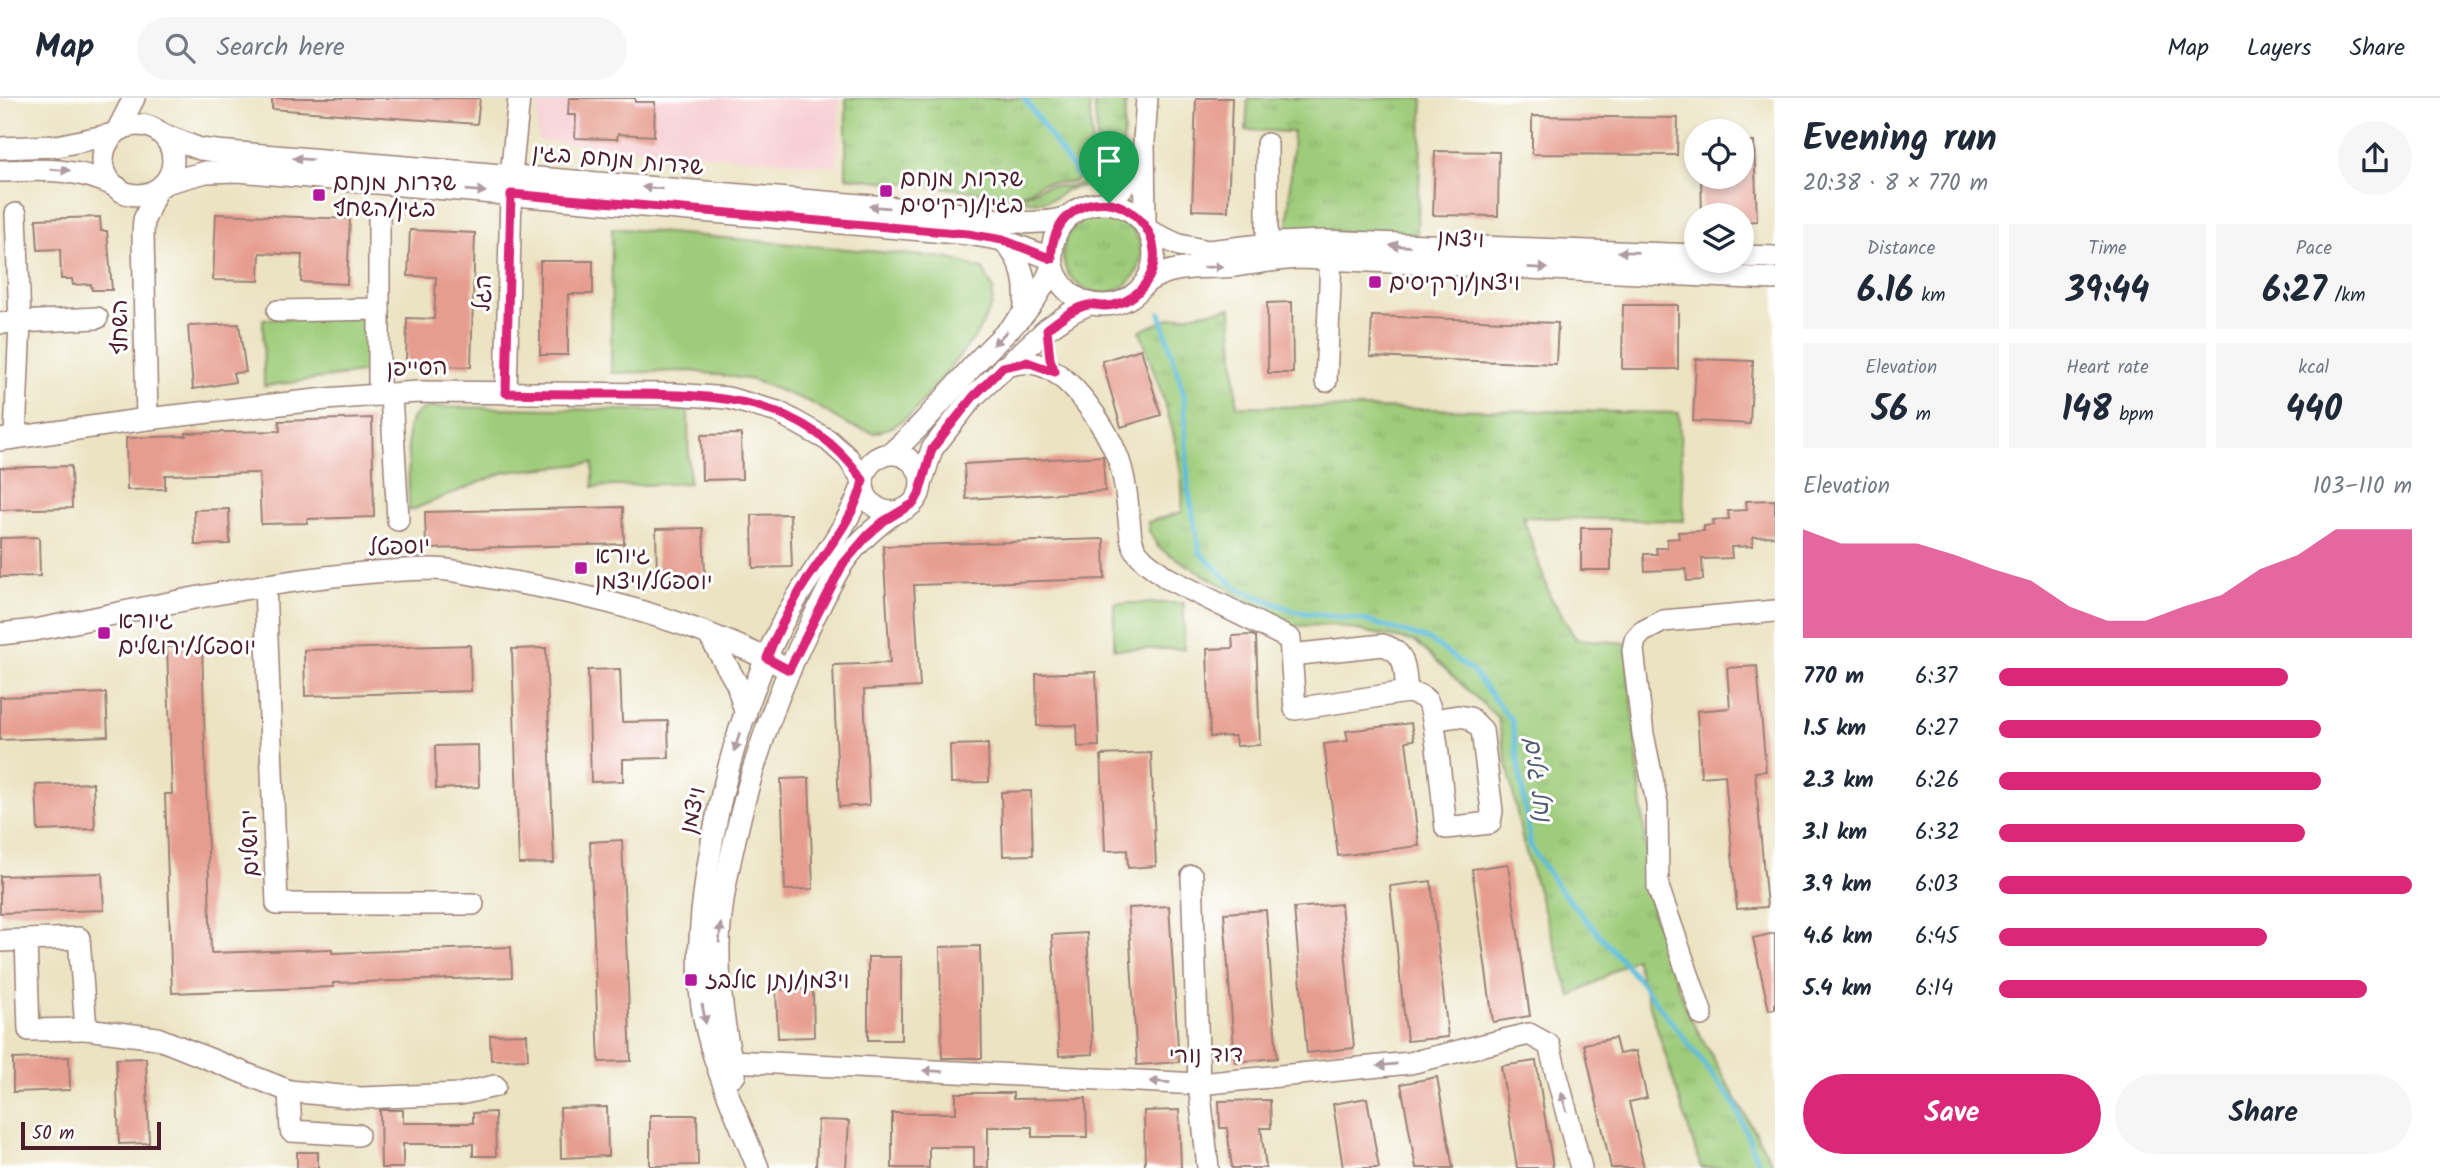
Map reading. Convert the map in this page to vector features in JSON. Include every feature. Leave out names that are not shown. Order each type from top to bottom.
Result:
[{"type":"street","points":[[122,190],[105,172],[104,149],[116,133],[134,98]]},
{"type":"street","points":[[0,171],[59,169],[81,173],[122,190],[144,195],[160,187],[171,173],[174,161],[172,149],[147,98]]},
{"type":"street","name":"הגל","points":[[506,393],[511,185],[519,98]]},
{"type":"street","points":[[1053,261],[1061,285],[1074,297],[1089,304],[1106,306],[1122,303],[1137,294],[1147,281],[1154,265],[1154,248],[1147,228],[1144,141],[1147,98]]},
{"type":"street","points":[[0,148],[75,144],[138,124],[162,133]]},
{"type":"street","name":"שדרות מנחם בגין","points":[[162,133],[200,149],[968,234],[1003,240],[1053,261]]},
{"type":"street","points":[[1109,203],[1133,176],[1144,141]]},
{"type":"street","points":[[1267,145],[1267,244]]},
{"type":"street","name":"שדרות מנחם בגין","points":[[160,187],[206,172],[237,171],[945,212],[1031,223],[1068,217]]},
{"type":"street","name":"השחף","points":[[147,419],[143,233],[144,220],[160,187]]},
{"type":"street","name":"השחף","points":[[122,190],[143,233]]},
{"type":"street","points":[[1089,304],[1047,329],[973,397],[932,449],[914,503],[896,512],[886,512],[873,506],[864,493],[863,482],[867,466],[888,454],[923,425],[976,363],[1036,300],[1053,261],[1055,237],[1068,217],[1076,210],[1092,204],[1109,203],[1125,207],[1147,228]]},
{"type":"street","points":[[8,438],[10,323],[16,214]]},
{"type":"street","points":[[379,217],[379,309],[398,520]]},
{"type":"street","name":"ויצמן","points":[[1147,228],[1194,250],[1322,241],[1684,254]]},
{"type":"street","points":[[1003,240],[1024,271],[1027,285],[1024,314]]},
{"type":"street","points":[[1754,256],[1775,257]]},
{"type":"street","name":"ויצמן","points":[[1147,281],[1165,271],[1190,267],[1232,266],[1301,258],[1775,279]]},
{"type":"street","points":[[1326,381],[1331,258]]},
{"type":"street","points":[[278,311],[379,309]]},
{"type":"street","points":[[10,323],[97,318]]},
{"type":"street","points":[[1047,329],[1050,359],[1055,372]]},
{"type":"street","points":[[1003,367],[1027,362],[1055,372],[1081,397],[1110,441],[1119,460],[1131,538],[1135,550],[1145,561],[1167,578],[1290,647],[1383,645],[1397,649],[1403,659],[1407,692]]},
{"type":"street","name":"הסייפן","points":[[8,438],[147,419],[385,394],[674,394],[728,398],[778,412],[828,440],[863,451],[888,454]]},
{"type":"street","name":"הסייפן","points":[[828,440],[848,458],[863,482]]},
{"type":"street","points":[[888,454],[901,455],[915,466],[921,484]]},
{"type":"street","name":"ויצמן","points":[[759,1168],[720,1070],[704,1020],[699,945],[711,845],[724,784],[767,658],[801,589],[850,515],[863,482]]},
{"type":"street","name":"ויצמן","points":[[759,1168],[732,1061],[721,1000],[719,943],[724,885],[744,798],[771,714],[789,670],[843,564],[868,535],[896,512]]},
{"type":"street","name":"יוספטל","points":[[0,634],[35,630],[265,585],[333,576],[437,569],[547,587],[622,606],[709,635],[767,658],[789,670]]},
{"type":"street","name":"ירושלים","points":[[265,585],[277,904],[473,904]]},
{"type":"street","points":[[1702,1015],[1658,887],[1657,803],[1643,734],[1633,650],[1635,640],[1642,632],[1663,621],[1775,611]]},
{"type":"street","points":[[709,635],[737,684],[746,715]]},
{"type":"street","points":[[1290,647],[1295,709],[1407,692],[1420,694],[1429,703],[1433,720],[1446,828],[1490,822],[1492,811],[1482,730],[1470,719],[1458,716],[1433,720]]},
{"type":"street","points":[[1192,876],[1199,1084],[1208,1168]]},
{"type":"street","points":[[0,941],[79,938],[86,1029]]},
{"type":"street","points":[[26,940],[30,1030],[86,1029],[157,1038],[289,1091],[361,1098],[460,1094],[495,1086]]},
{"type":"street","name":"דוד נורי","points":[[732,1061],[1199,1084],[1410,1063],[1529,1034],[1549,1045],[1581,1168]]},
{"type":"street","points":[[289,1091],[291,1131],[358,1135]]},
{"type":"shaded area","points":[[538,98],[839,98],[838,166],[539,141]]},
{"type":"green space","points":[[846,98],[1089,98],[1093,155],[1090,166],[1073,182],[1042,183],[1028,192],[1006,196],[846,177]]},
{"type":"green space","points":[[1094,98],[1126,98],[1122,158],[1088,185],[1066,190],[1055,198],[1043,202],[1013,200],[1043,187],[1071,186],[1083,181],[1090,173],[1097,150]]},
{"type":"green space","points":[[1248,98],[1423,98],[1417,235],[1288,229],[1293,132],[1246,130]]},
{"type":"green space","points":[[1102,215],[1117,218],[1130,226],[1138,239],[1141,254],[1138,269],[1130,282],[1117,290],[1102,293],[1087,290],[1074,282],[1066,269],[1063,254],[1066,239],[1074,226],[1087,218]]},
{"type":"green space","points":[[612,228],[947,258],[983,269],[993,289],[992,306],[975,337],[913,413],[894,426],[875,433],[848,425],[812,403],[753,380],[692,371],[611,373]]},
{"type":"green space","points":[[1231,308],[1237,406],[1679,413],[1684,521],[1523,517],[1550,596],[1576,639],[1626,643],[1652,911],[1686,1010],[1775,1168],[1701,1168],[1635,958],[1571,997],[1523,843],[1498,718],[1416,642],[1332,625],[1290,626],[1159,548],[1149,531],[1148,522],[1182,512],[1180,466],[1170,420],[1140,331],[1171,318]]},
{"type":"green space","points":[[368,317],[367,372],[264,386],[263,319]]},
{"type":"green space","points":[[430,407],[688,411],[689,483],[593,487],[593,463],[505,472],[409,511],[408,429],[416,414]]},
{"type":"green space","points":[[1114,603],[1184,603],[1184,649],[1114,649]]},
{"type":"building","points":[[272,98],[480,98],[477,124],[272,109]]},
{"type":"building","points":[[569,98],[635,98],[635,102],[655,102],[654,136],[618,134],[617,139],[575,138],[576,115],[568,115]]},
{"type":"building","points":[[1196,98],[1232,98],[1228,211],[1192,210]]},
{"type":"building","points":[[1532,116],[1678,118],[1677,155],[1532,154]]},
{"type":"building","points":[[1754,142],[1757,221],[1754,221],[1754,203],[1702,203],[1701,189],[1754,189]]},
{"type":"building","points":[[1435,151],[1499,152],[1498,216],[1433,215]]},
{"type":"building","points":[[216,214],[350,219],[347,284],[301,282],[302,255],[260,253],[259,281],[213,280]]},
{"type":"building","points":[[100,217],[101,231],[107,231],[112,290],[92,290],[91,284],[73,285],[72,279],[61,279],[60,249],[38,250],[36,219]]},
{"type":"building","points":[[410,230],[475,233],[471,367],[406,365],[407,318],[434,319],[436,277],[408,276]]},
{"type":"building","points":[[540,261],[593,261],[593,294],[568,294],[568,355],[540,355]]},
{"type":"building","points":[[1292,302],[1293,373],[1268,373],[1267,303]]},
{"type":"building","points":[[1623,305],[1678,305],[1678,369],[1622,369]]},
{"type":"building","points":[[1372,316],[1558,323],[1556,364],[1370,357]]},
{"type":"building","points":[[239,324],[246,372],[233,373],[235,382],[193,389],[188,326]]},
{"type":"building","points":[[1141,349],[1161,415],[1121,427],[1102,361]]},
{"type":"building","points":[[1696,359],[1753,361],[1750,424],[1693,421]]},
{"type":"building","points":[[372,418],[374,517],[307,519],[307,523],[261,524],[259,473],[165,475],[165,489],[127,490],[126,438],[186,436],[186,433],[280,431],[279,421]]},
{"type":"building","points":[[741,434],[742,479],[702,480],[701,435]]},
{"type":"building","points":[[1103,456],[1105,491],[966,499],[964,464]]},
{"type":"building","points":[[71,466],[72,508],[0,510],[0,468]]},
{"type":"building","points":[[1775,500],[1775,536],[1753,537],[1753,546],[1731,547],[1732,558],[1702,559],[1703,580],[1687,581],[1686,569],[1645,571],[1644,554],[1657,554],[1656,548],[1667,548],[1667,539],[1679,538],[1678,532],[1704,531],[1704,526],[1714,525],[1713,520],[1729,519],[1728,511],[1747,510],[1746,501]]},
{"type":"building","points":[[623,507],[624,544],[426,549],[425,512]]},
{"type":"building","points":[[229,509],[230,544],[195,545],[194,510]]},
{"type":"building","points":[[790,514],[792,567],[753,568],[752,515]]},
{"type":"building","points":[[703,528],[705,575],[657,576],[656,529]]},
{"type":"building","points":[[1581,528],[1611,528],[1611,570],[1581,570]]},
{"type":"building","points":[[39,537],[40,576],[0,577],[0,538]]},
{"type":"building","points":[[1104,539],[1105,579],[914,585],[920,687],[864,690],[869,805],[839,807],[833,665],[890,663],[883,546]]},
{"type":"building","points":[[1232,636],[1256,637],[1260,745],[1236,746],[1235,736],[1210,737],[1207,649],[1233,648]]},
{"type":"building","points":[[202,645],[211,953],[332,949],[332,953],[511,947],[512,977],[333,983],[333,987],[172,993],[165,794],[172,794],[167,647]]},
{"type":"building","points":[[470,645],[471,691],[305,696],[304,650]]},
{"type":"building","points":[[546,648],[554,863],[519,864],[512,649]]},
{"type":"building","points":[[1757,666],[1766,771],[1755,772],[1767,907],[1737,909],[1725,775],[1701,777],[1697,711],[1730,708],[1727,668]]},
{"type":"building","points":[[620,669],[622,722],[668,721],[669,758],[623,759],[623,781],[591,782],[588,670]]},
{"type":"building","points":[[1096,672],[1099,746],[1078,747],[1077,725],[1037,726],[1036,674]]},
{"type":"building","points":[[106,693],[108,736],[0,740],[0,697]]},
{"type":"building","points":[[1411,723],[1414,740],[1406,741],[1419,846],[1338,856],[1324,744],[1348,741],[1346,731]]},
{"type":"building","points":[[988,744],[989,782],[951,783],[950,745]]},
{"type":"building","points":[[478,745],[479,787],[436,789],[435,746]]},
{"type":"building","points":[[1151,753],[1156,866],[1128,868],[1127,850],[1105,851],[1101,755]]},
{"type":"building","points":[[809,778],[813,889],[785,890],[781,779]]},
{"type":"building","points":[[93,783],[95,829],[38,831],[36,785]]},
{"type":"building","points":[[1031,791],[1033,855],[1003,856],[1001,792]]},
{"type":"building","points":[[622,840],[631,1061],[599,1062],[590,842]]},
{"type":"building","points":[[1508,864],[1530,1016],[1493,1022],[1472,869]]},
{"type":"building","points":[[102,873],[104,910],[0,913],[0,876]]},
{"type":"building","points":[[1431,881],[1448,1037],[1407,1041],[1390,886]]},
{"type":"building","points":[[1341,904],[1354,1048],[1307,1053],[1294,908]]},
{"type":"building","points":[[1169,906],[1179,1062],[1137,1065],[1128,908]]},
{"type":"building","points":[[1266,910],[1277,1058],[1235,1062],[1224,913]]},
{"type":"building","points":[[1087,933],[1093,1054],[1059,1056],[1052,935]]},
{"type":"building","points":[[1775,933],[1775,1009],[1769,1010],[1753,938]]},
{"type":"building","points":[[980,946],[982,1058],[942,1058],[940,947]]},
{"type":"building","points":[[868,957],[901,957],[901,1040],[868,1040]]},
{"type":"building","points":[[813,989],[814,1037],[778,1038],[776,990]]},
{"type":"building","points":[[527,1034],[528,1059],[491,1060],[490,1035]]},
{"type":"building","points":[[1615,1038],[1619,1054],[1636,1051],[1647,1098],[1629,1102],[1644,1168],[1611,1168],[1584,1044]]},
{"type":"building","points":[[69,1057],[70,1090],[13,1092],[13,1059]]},
{"type":"building","points":[[146,1058],[149,1143],[119,1144],[116,1059]]},
{"type":"building","points":[[1536,1061],[1553,1168],[1517,1168],[1501,1066]]},
{"type":"building","points":[[1437,1077],[1453,1168],[1416,1168],[1401,1084]]},
{"type":"building","points":[[956,1093],[1013,1093],[1013,1099],[1086,1098],[1087,1137],[1032,1137],[1032,1127],[988,1127],[988,1168],[974,1168],[974,1147],[929,1147],[929,1168],[892,1168],[892,1113],[956,1113]]},
{"type":"building","points":[[1367,1098],[1379,1168],[1343,1168],[1333,1104]]},
{"type":"building","points":[[1270,1100],[1271,1128],[1261,1128],[1266,1168],[1232,1168],[1227,1128],[1220,1128],[1219,1101]]},
{"type":"building","points":[[607,1107],[608,1156],[561,1158],[560,1108]]},
{"type":"building","points":[[380,1110],[403,1110],[403,1123],[473,1123],[473,1113],[495,1112],[496,1156],[473,1156],[473,1144],[403,1144],[403,1168],[381,1168]]},
{"type":"building","points":[[1179,1110],[1181,1168],[1145,1168],[1144,1111]]},
{"type":"building","points":[[650,1115],[697,1115],[698,1165],[650,1166]]},
{"type":"building","points":[[818,1120],[849,1121],[846,1168],[816,1168]]},
{"type":"building","points":[[297,1152],[318,1152],[318,1168],[297,1168]]},
{"type":"waterway","name":"נחל גלים","points":[[1024,98],[1077,175]]},
{"type":"waterway","name":"נחל גלים","points":[[1160,313],[1184,395],[1188,488],[1200,553],[1238,589],[1297,612],[1364,620],[1430,640],[1472,671],[1512,721],[1531,848],[1561,891],[1639,980],[1735,1104],[1760,1168]]},
{"type":"place","name":"שדרות מנחם בגין/נרקיסים","points":[[886,191]]},
{"type":"place","name":"שדרות מנחם בגין/השחף","points":[[319,195]]},
{"type":"place","name":"ויצמן/נרקיסים","points":[[1375,282]]},
{"type":"place","name":"גיורא יוספטל/ויצמן","points":[[581,568]]},
{"type":"place","name":"גיורא יוספטל/ירושלים","points":[[104,633]]},
{"type":"place","name":"ויצמן/נתן אלבז","points":[[691,980]]},
{"type":"route","points":[[511,194],[968,234],[1024,246],[1052,259],[1055,237],[1063,221],[1076,210],[1092,204],[1109,203],[1125,207],[1139,218],[1149,231],[1154,248],[1154,265],[1147,281],[1137,294],[1122,303],[1106,306],[1089,304],[1047,329],[1047,344],[1055,372],[1038,364],[1015,363],[1003,367],[973,397],[932,449],[914,503],[884,521],[843,564],[789,670],[767,658],[801,589],[841,531],[858,498],[863,480],[848,458],[828,440],[795,420],[778,412],[728,398],[674,394],[506,393],[511,194]]}]
